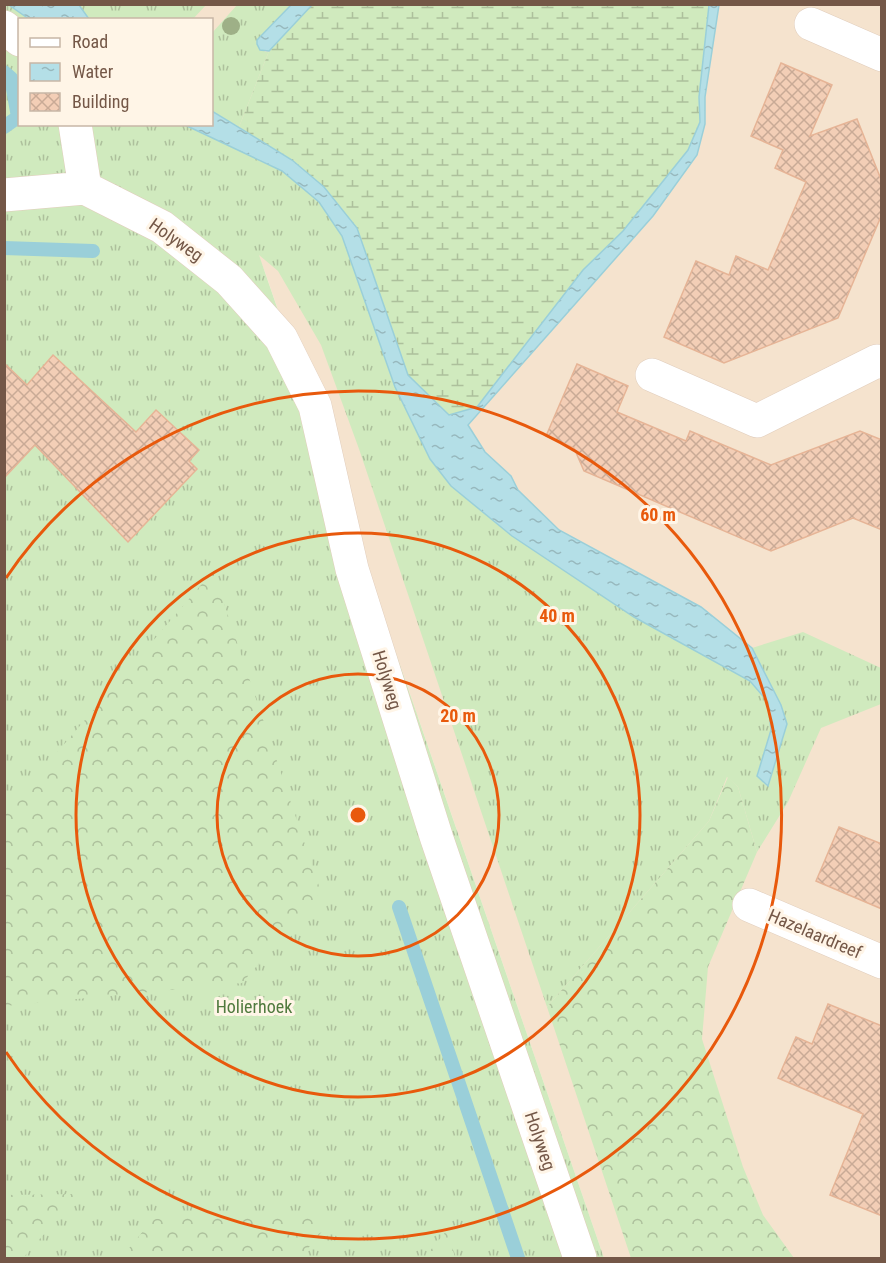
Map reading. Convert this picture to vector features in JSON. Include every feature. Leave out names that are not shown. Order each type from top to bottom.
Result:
[{"type":"street","points":[[811,24],[882,55]]},
{"type":"street","points":[[4,27],[18,38]]},
{"type":"street","points":[[4,195],[85,188],[75,126]]},
{"type":"street","name":"Holyweg","points":[[85,188],[162,226],[229,280],[281,338],[315,406],[352,569],[437,839],[580,1258]]},
{"type":"street","points":[[652,375],[757,421],[880,357]]},
{"type":"street","name":"Hazelaardreef","points":[[749,905],[882,962]]},
{"type":"shaded area","points":[[166,5],[881,5],[881,1258],[604,1258],[265,272],[204,126],[213,126],[213,18],[167,18]]},
{"type":"green space","name":"Holierhoek","points":[[5,5],[206,5],[194,18],[18,18],[18,126],[204,126],[208,135],[282,171],[319,202],[342,236],[395,387],[430,459],[451,486],[512,536],[634,617],[750,680],[768,702],[771,730],[757,775],[767,786],[787,724],[781,705],[752,648],[803,632],[881,668],[881,704],[821,728],[788,802],[757,852],[738,787],[727,777],[709,821],[547,1007],[359,449],[321,345],[278,271],[259,255],[604,1258],[5,1258]]},
{"type":"green space","points":[[237,5],[291,5],[257,40],[265,52],[269,51],[239,127],[213,112],[213,32]]},
{"type":"green space","points":[[312,5],[709,5],[699,97],[700,122],[688,150],[623,231],[583,270],[477,407],[449,415],[408,375],[356,228],[324,187],[292,160],[239,127],[269,51]]},
{"type":"green space","points":[[213,571],[321,892],[242,983],[5,1006],[5,813]]},
{"type":"green space","points":[[728,777],[738,787],[757,852],[708,967],[702,1039],[743,1167],[763,1215],[794,1258],[631,1258],[547,1007],[709,821]]},
{"type":"green space","points":[[79,1194],[23,1258],[5,1258],[5,1195]]},
{"type":"green space","points":[[339,1211],[300,1258],[121,1258],[153,1219]]},
{"type":"green space","points":[[448,1229],[455,1258],[424,1258]]},
{"type":"water","points":[[9,5],[79,5],[88,18],[28,18]]},
{"type":"water","points":[[291,5],[312,5],[269,51],[260,50],[257,40]]},
{"type":"water","points":[[709,5],[719,5],[705,97],[705,124],[697,155],[653,216],[468,425],[485,452],[511,476],[518,490],[559,530],[701,607],[752,648],[781,705],[787,724],[768,786],[757,776],[771,730],[768,702],[750,681],[634,617],[512,536],[451,486],[430,459],[395,387],[342,236],[319,202],[282,171],[187,126],[213,126],[213,112],[292,160],[324,187],[357,228],[408,375],[449,415],[477,407],[583,270],[623,231],[688,150],[700,122],[699,97]]},
{"type":"building","points":[[781,63],[832,85],[810,136],[857,119],[882,182],[882,214],[838,318],[724,363],[664,337],[696,261],[729,275],[736,256],[768,270],[806,182],[775,168],[783,150],[751,136]]},
{"type":"building","points":[[53,355],[136,432],[156,410],[199,450],[189,461],[197,469],[128,542],[35,445],[4,478],[4,363],[27,385]]},
{"type":"building","points":[[577,364],[628,386],[617,412],[686,441],[690,431],[771,465],[860,431],[882,440],[882,530],[853,518],[771,551],[584,471],[574,448],[546,436]]},
{"type":"building","points":[[839,827],[882,844],[882,909],[816,881]]},
{"type":"building","points":[[828,1004],[882,1026],[882,1216],[830,1195],[863,1114],[778,1078],[796,1037],[812,1044]]},
{"type":"waterway","points":[[4,72],[11,78],[18,117],[4,127]]},
{"type":"waterway","points":[[4,248],[93,251]]},
{"type":"waterway","points":[[399,907],[518,1258]]}]
